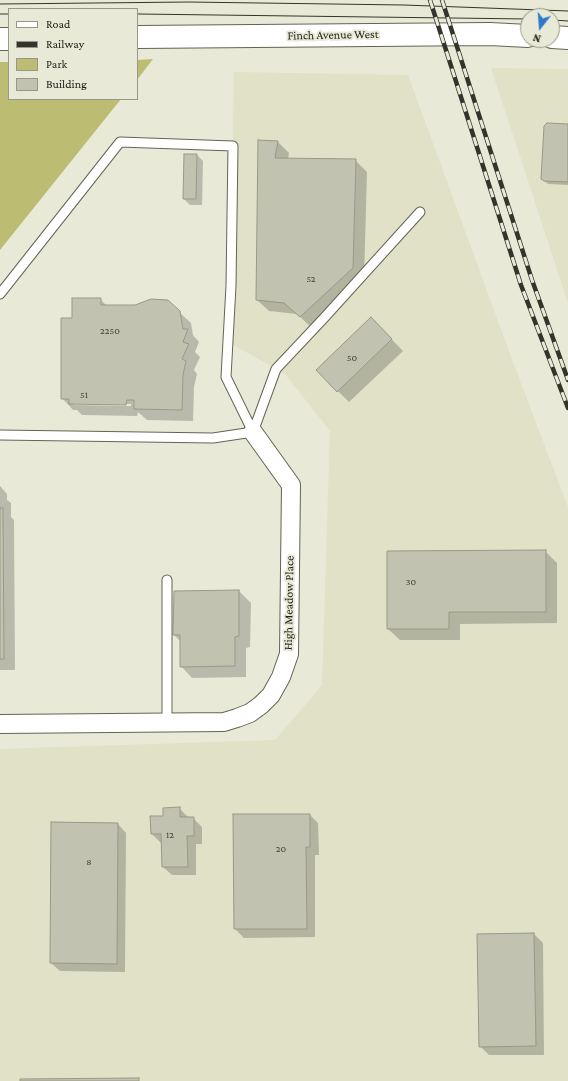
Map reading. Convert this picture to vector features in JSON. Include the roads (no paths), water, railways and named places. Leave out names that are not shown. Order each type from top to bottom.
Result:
[{"type":"main road","name":"Finch Avenue West","points":[[138,37],[490,34],[520,36]]},
{"type":"street","name":"High Meadow Place","points":[[0,724],[224,722],[250,713],[261,705],[275,689],[289,654],[290,485],[253,432]]},
{"type":"lane","points":[[0,294],[120,142],[233,146],[231,286],[226,377],[253,432]]},
{"type":"lane","points":[[253,432],[276,369],[420,212]]},
{"type":"lane","points":[[0,435],[213,438],[253,432]]},
{"type":"lane","points":[[167,580],[167,723]]},
{"type":"tram line","points":[[0,4],[188,2],[404,5],[568,11]]},
{"type":"tram line","points":[[0,14],[8,14]]},
{"type":"tram line","points":[[138,14],[520,19]]},
{"type":"tram line","points":[[560,20],[568,21]]},
{"type":"railway","points":[[430,0],[521,285],[568,408]]},
{"type":"railway","points":[[442,0],[532,280],[568,380]]}]
